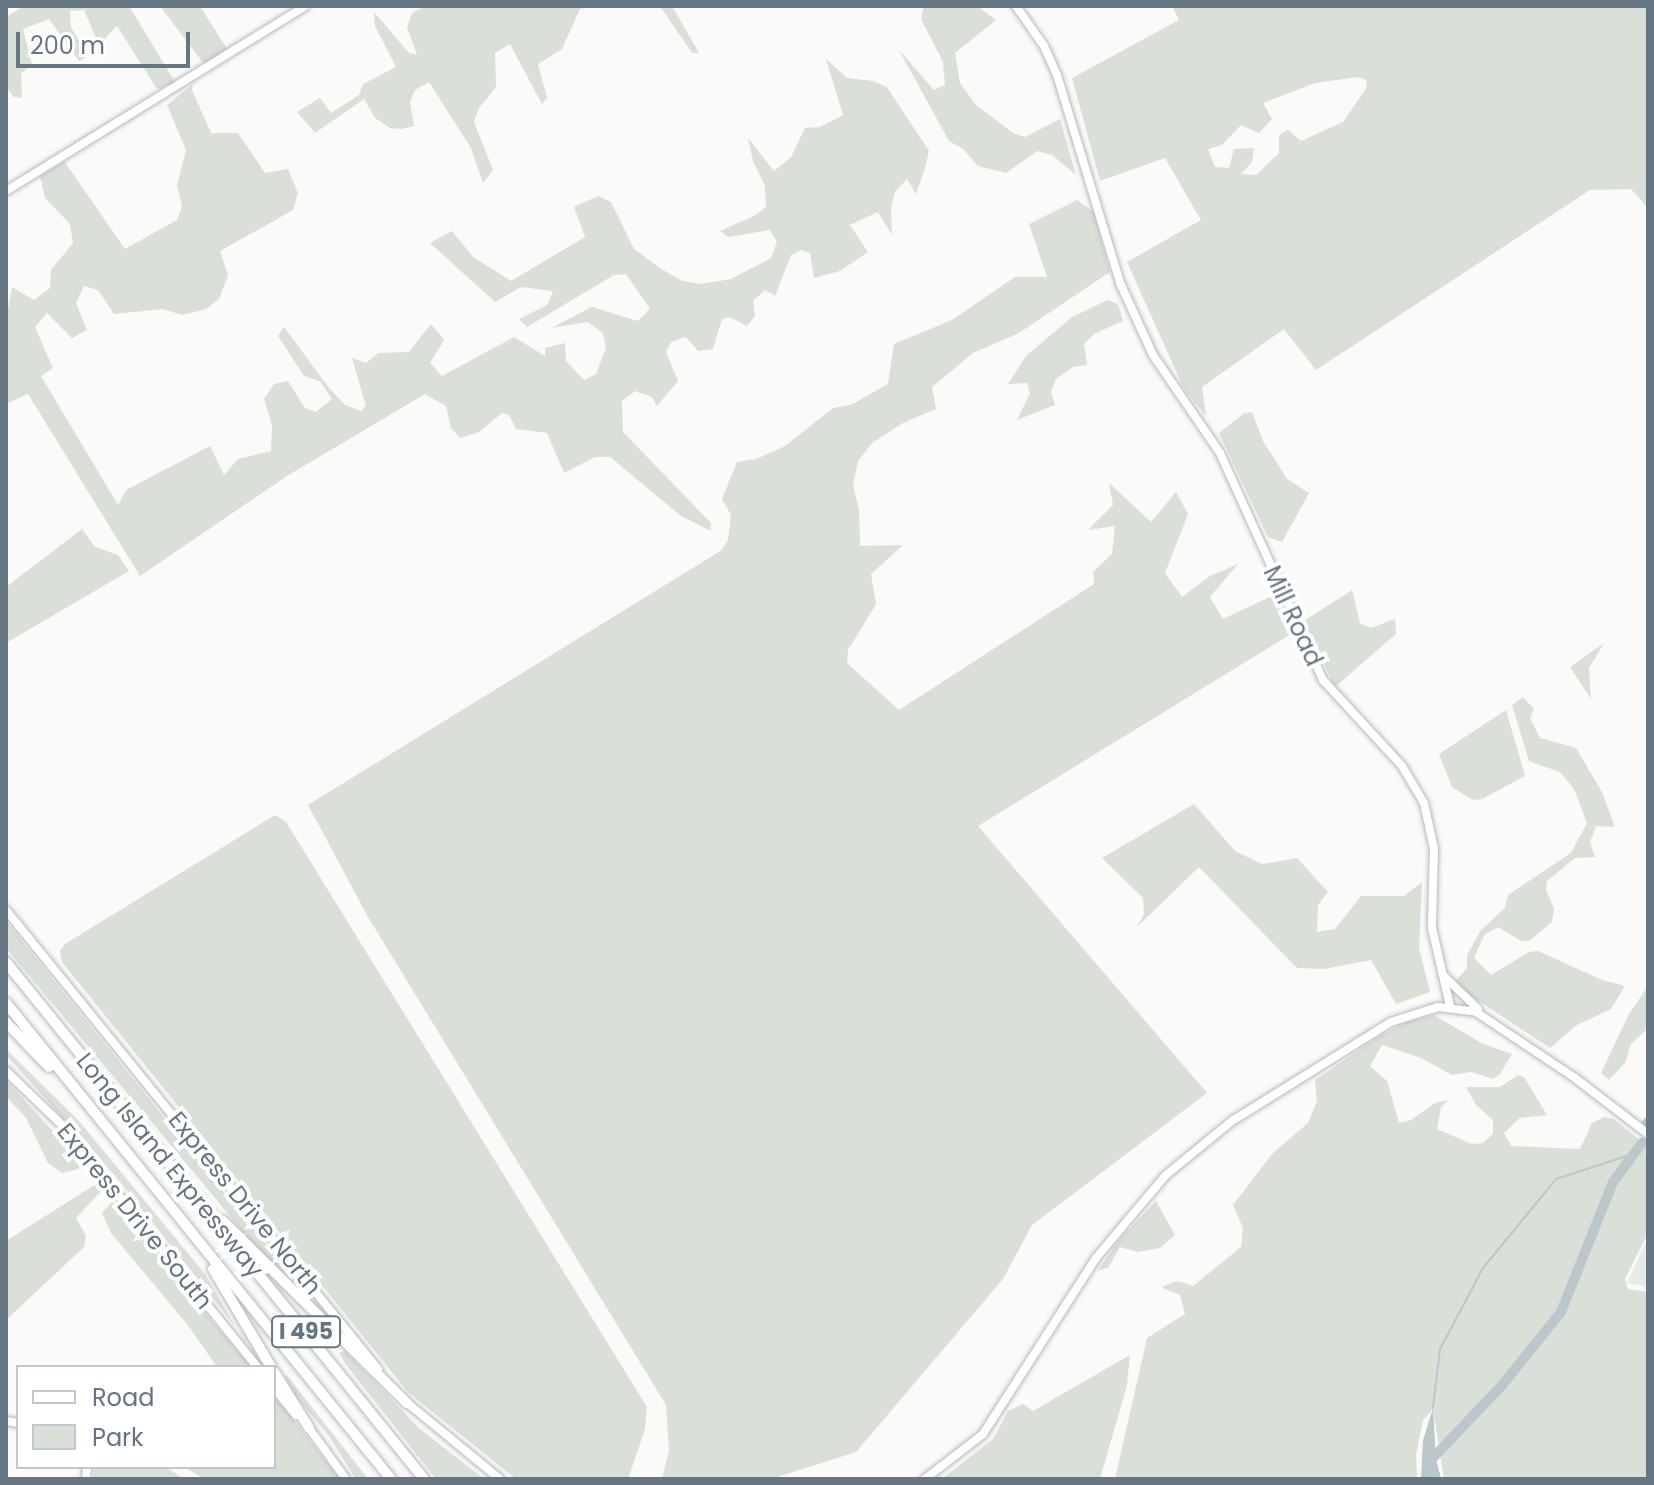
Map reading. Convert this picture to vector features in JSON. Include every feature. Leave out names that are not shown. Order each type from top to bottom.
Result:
[{"type":"highway","name":"Long Island Expressway","points":[[6,962],[424,1479]]},
{"type":"highway","name":"Long Island Expressway","points":[[6,1003],[391,1479]]},
{"type":"highway","points":[[6,1022],[101,1120]]},
{"type":"highway","points":[[187,1186],[407,1403]]},
{"type":"highway","points":[[186,1225],[241,1310],[270,1365]]},
{"type":"highway","points":[[276,1375],[309,1428]]},
{"type":"main road","points":[[6,191],[305,6]]},
{"type":"main road","name":"Mill Road","points":[[1016,6],[1044,46],[1057,75],[1115,268],[1149,347],[1171,386],[1220,453],[1323,680],[1402,766],[1424,803],[1434,849],[1432,928],[1450,1006]]},
{"type":"main road","name":"Express Drive North","points":[[6,910],[407,1403],[500,1479]]},
{"type":"main road","points":[[1440,970],[1451,987],[1484,1016],[1648,1134]]},
{"type":"main road","points":[[925,1479],[983,1434],[1107,1243],[1143,1199],[1185,1157],[1232,1121],[1391,1022],[1430,1008],[1450,1006],[1484,1016]]},
{"type":"main road","name":"Express Drive South","points":[[6,1071],[62,1125],[255,1365]]},
{"type":"main road","points":[[276,1390],[309,1428],[346,1479]]},
{"type":"shaded area","points":[[1648,1237],[1648,1287],[1627,1283]]},
{"type":"shaded area","points":[[1433,1408],[1436,1460],[1441,1479],[1421,1479],[1423,1440]]},
{"type":"green space","points":[[24,6],[129,6],[175,82],[157,89],[117,26],[99,45],[84,10],[70,11],[71,27],[88,56],[79,61],[49,19],[23,29],[32,64],[21,74],[22,98],[14,97],[6,87],[6,17]]},
{"type":"green space","points":[[160,6],[200,6],[227,49],[204,64]]},
{"type":"green space","points":[[425,6],[594,6],[580,9],[562,49],[538,64],[547,98],[542,104],[510,44],[495,53],[496,87],[479,108],[474,122],[493,170],[483,183],[471,148],[429,82],[415,90],[410,102],[414,126],[401,129],[390,128],[375,118],[364,99],[315,133],[297,112],[320,98],[331,113],[359,95],[363,84],[396,67],[375,26],[374,12],[409,53],[417,55],[407,27],[412,13]]},
{"type":"green space","points":[[660,6],[672,6],[699,53],[692,53]]},
{"type":"green space","points":[[924,6],[977,6],[996,20],[955,53],[960,83],[976,105],[1013,133],[1025,137],[1060,119],[1076,175],[1052,155],[1037,151],[1006,173],[978,166],[963,149],[949,141],[899,50],[934,90],[945,85],[943,62],[921,19]]},
{"type":"green space","points":[[1172,6],[1648,6],[1648,208],[1631,189],[1590,190],[1316,370],[1284,329],[1202,387],[1206,416],[1184,389],[1127,262],[1201,220],[1165,158],[1100,181],[1072,78],[1179,20]],"holes":[[[1358,77],[1366,80],[1367,87],[1343,122],[1301,141],[1288,130],[1279,135],[1279,153],[1256,175],[1241,174],[1252,162],[1254,148],[1234,149],[1229,168],[1215,167],[1208,149],[1222,145],[1241,125],[1259,133],[1272,119],[1263,103],[1315,83]]]},
{"type":"green space","points":[[826,59],[847,78],[873,81],[887,87],[929,151],[925,168],[916,194],[907,179],[895,192],[891,208],[892,235],[878,212],[850,225],[868,252],[840,271],[814,278],[810,253],[801,250],[791,255],[775,296],[765,290],[753,301],[755,316],[747,326],[730,317],[722,319],[713,349],[698,351],[686,337],[671,342],[666,352],[678,381],[657,406],[652,397],[635,391],[622,401],[623,432],[711,523],[711,531],[681,516],[610,457],[595,457],[564,473],[547,433],[516,429],[509,415],[502,413],[479,432],[460,438],[451,428],[446,406],[425,394],[287,476],[140,576],[28,394],[6,404],[6,321],[12,287],[34,300],[50,288],[51,270],[73,243],[70,224],[45,198],[40,176],[64,161],[125,249],[177,220],[182,206],[177,185],[186,150],[167,105],[193,84],[192,90],[211,133],[238,133],[265,173],[288,169],[298,193],[293,210],[220,251],[228,275],[219,299],[206,309],[182,315],[163,309],[114,314],[98,290],[84,286],[76,303],[87,330],[72,338],[47,313],[35,327],[53,368],[41,376],[118,505],[126,490],[210,446],[224,475],[238,459],[271,451],[272,426],[264,399],[274,384],[288,381],[305,408],[316,412],[332,399],[320,381],[304,376],[278,336],[284,327],[329,388],[345,405],[361,411],[366,406],[352,358],[366,363],[379,353],[409,352],[431,324],[444,340],[430,363],[442,376],[514,337],[545,356],[545,348],[565,343],[566,361],[584,380],[596,374],[606,348],[603,333],[588,322],[551,328],[592,307],[638,321],[650,309],[626,274],[614,275],[527,327],[519,319],[547,305],[553,291],[521,287],[495,302],[430,243],[452,231],[473,257],[511,281],[585,237],[574,207],[598,196],[611,202],[634,249],[660,268],[682,281],[701,284],[731,279],[771,258],[777,242],[770,230],[728,237],[720,231],[754,216],[766,207],[765,186],[753,161],[748,138],[774,171],[791,157],[805,128],[820,127],[843,115]]},
{"type":"green space","points":[[1077,200],[1094,212],[1110,272],[1019,333],[973,353],[932,387],[936,409],[903,423],[872,443],[858,461],[853,485],[859,509],[860,546],[903,545],[871,574],[876,604],[848,650],[847,663],[899,710],[1094,584],[1093,572],[1112,554],[1115,526],[1088,530],[1113,505],[1109,483],[1151,522],[1176,492],[1188,514],[1165,573],[1182,597],[1210,576],[1238,564],[1210,597],[1223,619],[1274,595],[1291,634],[978,826],[1207,1093],[1032,1225],[1003,1279],[856,1452],[771,1479],[662,1479],[669,1451],[666,1405],[368,917],[308,805],[722,550],[728,540],[731,515],[722,499],[737,462],[756,459],[785,446],[833,408],[851,405],[888,384],[894,344],[952,320],[1015,277],[1047,277],[1029,224]]},
{"type":"green space","points":[[1108,300],[1118,304],[1123,321],[1094,334],[1084,344],[1087,365],[1073,367],[1056,379],[1051,392],[1055,405],[1017,420],[1030,393],[1027,383],[1008,384],[1026,356],[1072,317]]},
{"type":"green space","points":[[1252,412],[1263,441],[1287,479],[1309,493],[1282,542],[1268,537],[1219,433],[1243,414]]},
{"type":"green space","points":[[82,529],[95,547],[118,555],[129,571],[6,643],[6,587]]},
{"type":"green space","points":[[1352,590],[1360,623],[1371,628],[1395,619],[1396,634],[1335,687],[1304,621]]},
{"type":"green space","points":[[1604,643],[1589,668],[1591,699],[1570,667]]},
{"type":"green space","points":[[1523,697],[1534,709],[1530,718],[1540,738],[1576,748],[1602,792],[1615,827],[1596,826],[1590,842],[1595,857],[1575,858],[1547,881],[1546,890],[1554,909],[1552,922],[1529,941],[1521,941],[1498,927],[1484,935],[1474,958],[1491,975],[1529,952],[1538,951],[1602,980],[1625,986],[1611,1009],[1577,1025],[1550,1048],[1453,984],[1467,968],[1467,955],[1481,930],[1505,908],[1508,895],[1571,853],[1587,823],[1574,789],[1560,772],[1529,761],[1512,705]]},
{"type":"green space","points":[[1506,710],[1525,776],[1482,799],[1473,800],[1452,787],[1439,754]]},
{"type":"green space","points":[[1194,804],[1235,851],[1262,864],[1297,858],[1328,892],[1318,905],[1317,932],[1335,929],[1361,896],[1404,896],[1422,882],[1419,948],[1430,992],[1396,1004],[1371,960],[1324,969],[1297,968],[1199,867],[1137,927],[1144,914],[1143,898],[1102,858]]},
{"type":"green space","points":[[275,815],[286,822],[647,1407],[645,1429],[628,1479],[516,1479],[408,1392],[62,962],[60,951],[65,944]]},
{"type":"green space","points":[[6,921],[313,1303],[260,1252],[6,948]]},
{"type":"green space","points":[[1648,986],[1648,1028],[1631,1044],[1625,1063],[1609,1080],[1601,1073],[1629,1014]]},
{"type":"green space","points":[[1434,1015],[1483,1044],[1512,1054],[1500,1074],[1493,1079],[1471,1072],[1452,1075],[1421,1058],[1382,1045],[1370,1066],[1387,1081],[1399,1123],[1411,1120],[1435,1103],[1449,1100],[1441,1107],[1437,1129],[1472,1144],[1483,1143],[1493,1134],[1493,1120],[1476,1105],[1466,1087],[1500,1087],[1518,1075],[1524,1077],[1547,1115],[1520,1118],[1504,1133],[1511,1146],[1580,1149],[1592,1123],[1604,1117],[1614,1119],[1648,1147],[1648,1233],[1625,1279],[1628,1289],[1648,1292],[1648,1479],[1444,1479],[1433,1409],[1423,1420],[1416,1454],[1417,1479],[1115,1479],[1147,1338],[1185,1314],[1180,1295],[1161,1287],[1178,1281],[1193,1286],[1241,1247],[1243,1228],[1233,1205],[1273,1153],[1308,1123],[1317,1101],[1315,1080],[1381,1035],[1407,1022]]},
{"type":"green space","points":[[6,1049],[79,1121],[205,1274],[235,1326],[118,1179],[6,1055]]},
{"type":"green space","points":[[6,1080],[80,1161],[79,1169],[62,1173],[48,1163],[26,1118],[6,1096]]},
{"type":"green space","points":[[96,1184],[104,1188],[76,1218],[86,1236],[84,1247],[6,1320],[6,1241]]},
{"type":"green space","points":[[1156,1201],[1175,1235],[1160,1248],[1138,1252],[1120,1247],[1108,1268],[1098,1270],[1119,1240]]},
{"type":"green space","points":[[112,1202],[249,1365],[216,1365],[187,1324],[111,1233],[102,1213]]},
{"type":"green space","points":[[345,1351],[419,1428],[484,1479],[436,1479],[347,1366],[339,1353]]},
{"type":"green space","points":[[1130,1355],[1127,1385],[1100,1479],[942,1479],[994,1438],[1008,1411],[1023,1404],[1033,1411]]},
{"type":"green space","points":[[284,1374],[368,1479],[356,1479],[329,1436],[294,1394]]},
{"type":"green space","points":[[276,1398],[340,1479],[205,1479],[188,1469],[276,1469]]},
{"type":"green space","points":[[94,1469],[168,1469],[185,1479],[94,1479]]},
{"type":"waterway","points":[[1436,1479],[1431,1460],[1503,1384],[1561,1312],[1613,1182],[1642,1143]]},
{"type":"waterway","points":[[1433,1407],[1440,1349],[1483,1268],[1556,1179],[1633,1154]]}]
